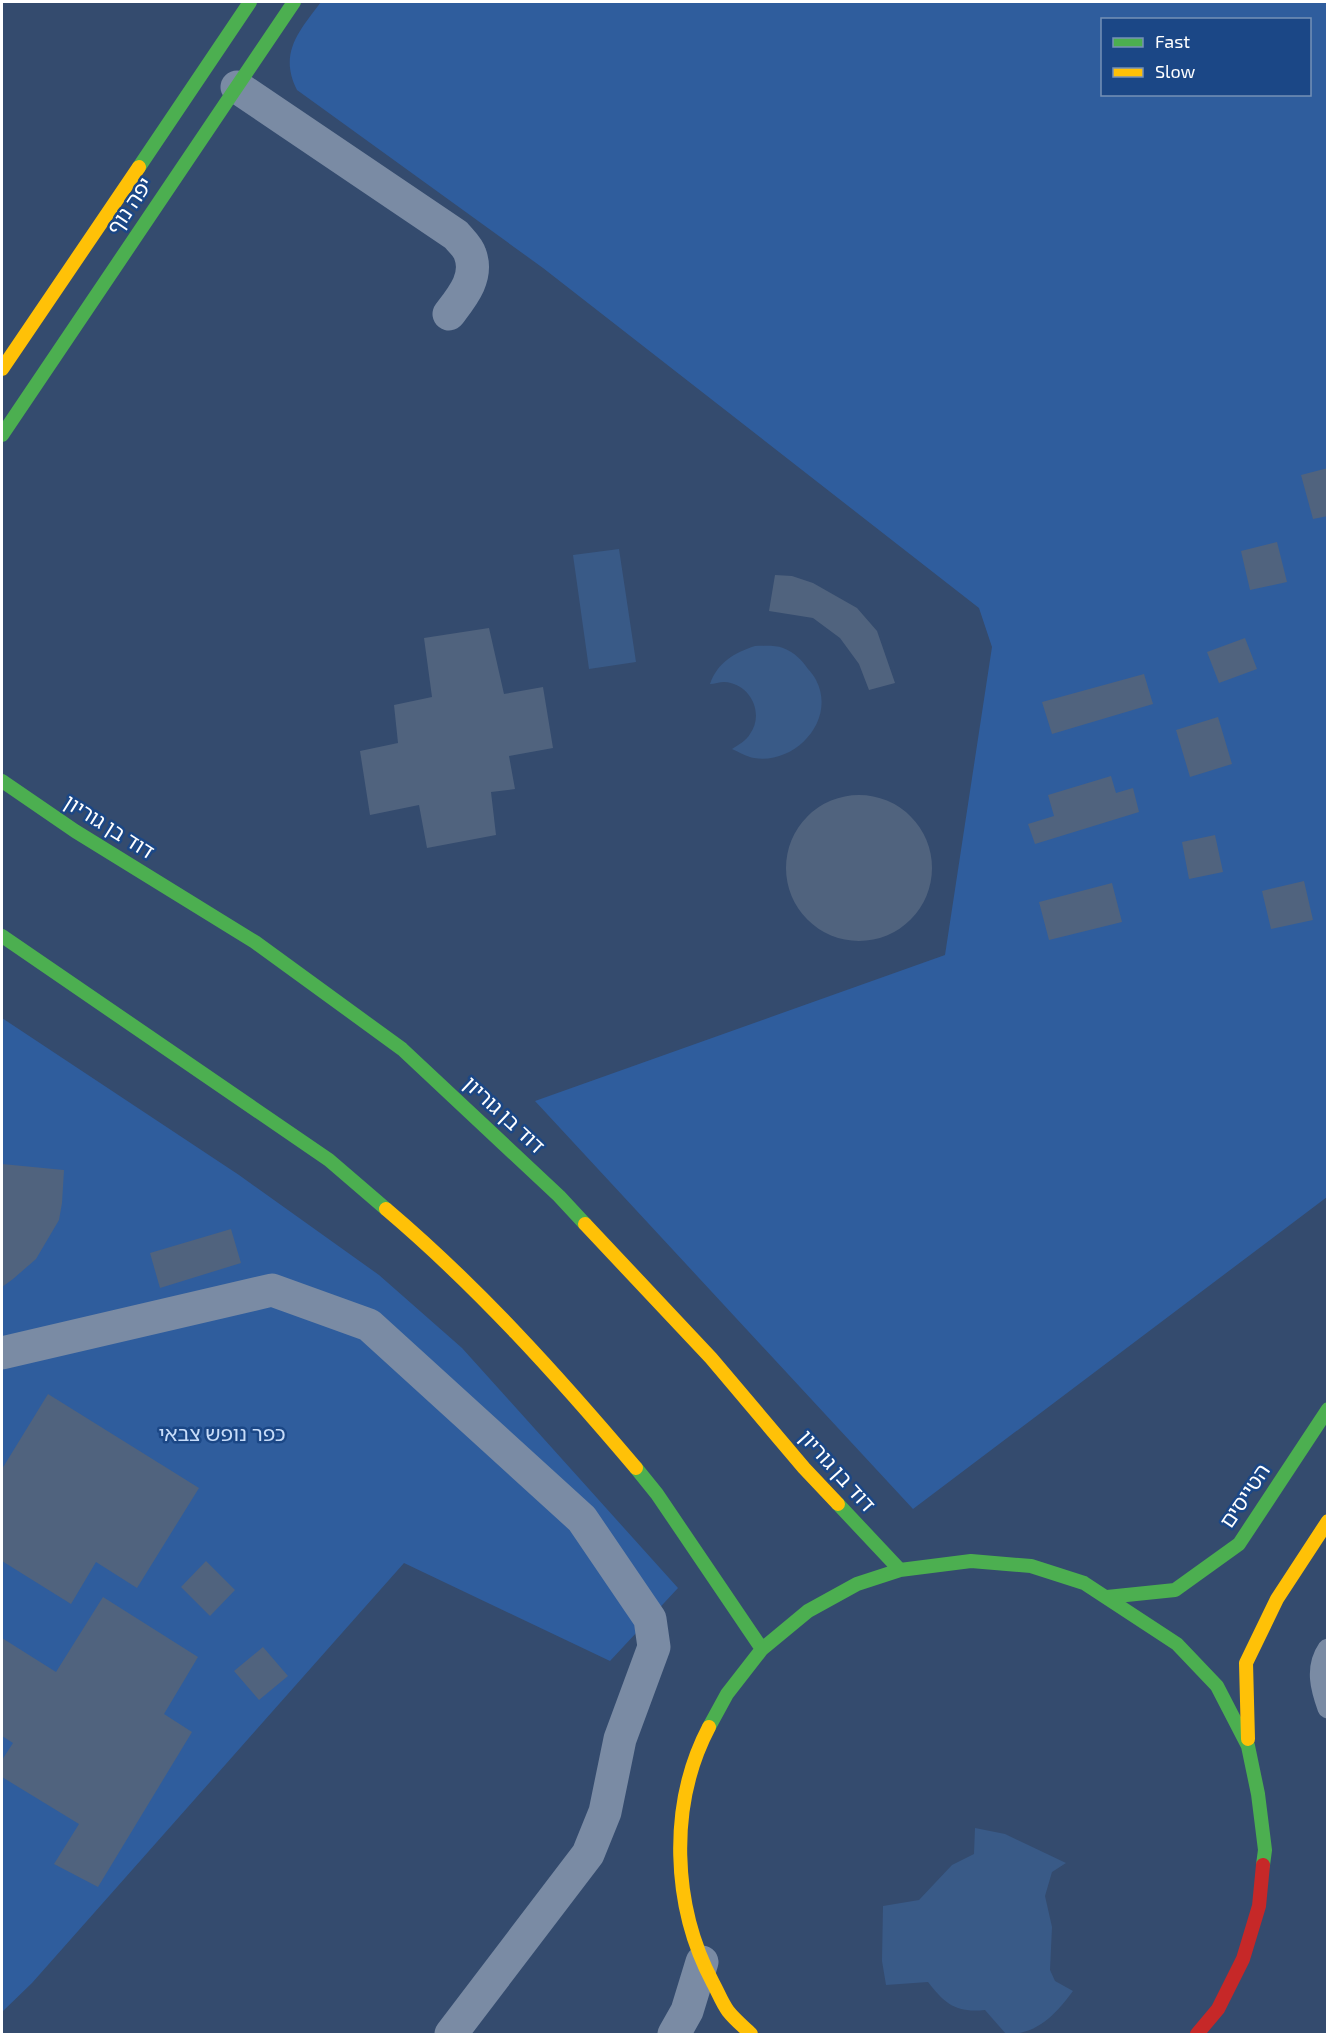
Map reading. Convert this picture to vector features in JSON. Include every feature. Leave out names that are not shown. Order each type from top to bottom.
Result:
[{"type":"main road","name":"יפה נוף","points":[[2,369],[250,2]]},
{"type":"main road","name":"יפה נוף","points":[[2,435],[294,2]]},
{"type":"main road","name":"דוד בן גוריון","points":[[2,781],[75,831],[255,942],[402,1048],[559,1196],[711,1358],[804,1468],[900,1570]]},
{"type":"main road","points":[[2,936],[329,1160],[410,1229],[511,1327],[585,1408],[657,1494],[762,1649]]},
{"type":"main road","name":"הטייסים","points":[[1107,1597],[1175,1590],[1239,1545],[1328,1409]]},
{"type":"main road","points":[[1197,2034],[1218,2009],[1244,1959],[1259,1906],[1264,1850],[1258,1794],[1248,1746],[1246,1663],[1277,1599],[1321,1548],[1328,1521]]},
{"type":"main road","points":[[751,2034],[728,2011],[702,1962],[685,1908],[680,1854],[685,1798],[701,1743],[727,1694],[762,1649],[808,1611],[857,1584],[900,1570],[971,1561],[1031,1566],[1084,1583],[1177,1644],[1217,1686],[1248,1746]]},
{"type":"street","points":[[237,87],[456,235],[470,254],[472,275],[464,294],[449,314]]},
{"type":"street","points":[[2,1353],[272,1290],[369,1324],[582,1519],[650,1618],[654,1647],[620,1739],[605,1812],[588,1854],[451,2034]]},
{"type":"street","points":[[674,2034],[687,2011],[702,1962]]},
{"type":"lane","points":[[1328,1649],[1324,1655],[1319,1683],[1328,1708]]},
{"type":"green space","points":[[321,2],[1327,2],[1327,1197],[913,1509],[535,1101],[945,955],[992,647],[979,608],[543,268],[297,90],[290,65],[291,53],[299,32]]},
{"type":"green space","name":"כפר נופש צבאי","points":[[2,1018],[239,1175],[379,1275],[462,1348],[678,1588],[610,1661],[404,1563],[32,1983],[2,2012]]},
{"type":"shaded area","points":[[619,549],[636,662],[589,669],[573,555]]},
{"type":"shaded area","points":[[755,646],[780,647],[794,654],[816,680],[821,695],[821,710],[808,737],[797,747],[784,754],[769,758],[751,757],[732,749],[746,739],[754,726],[755,709],[748,693],[733,684],[724,682],[710,684],[722,664],[740,652]]},
{"type":"shaded area","points":[[975,1828],[1005,1834],[1066,1863],[1052,1872],[1045,1896],[1052,1927],[1050,1970],[1055,1981],[1073,1991],[1053,2015],[1027,2031],[1006,2034],[985,2010],[966,2010],[952,2005],[940,1996],[928,1982],[886,1985],[882,1961],[883,1906],[919,1900],[952,1865],[974,1854]]},
{"type":"building","points":[[1328,468],[1328,516],[1313,519],[1301,475]]},
{"type":"building","points":[[1277,542],[1287,582],[1250,590],[1241,551]]},
{"type":"building","points":[[775,575],[792,576],[813,583],[857,608],[877,631],[895,683],[869,690],[859,664],[840,638],[813,618],[769,611]]},
{"type":"building","points":[[489,628],[504,694],[543,687],[553,748],[509,756],[515,789],[491,792],[496,835],[427,848],[419,805],[370,815],[360,751],[398,743],[394,705],[432,697],[424,638]]},
{"type":"building","points":[[1245,638],[1257,669],[1219,683],[1207,652]]},
{"type":"building","points":[[1144,674],[1153,704],[1052,734],[1042,702]]},
{"type":"building","points":[[1218,717],[1232,764],[1190,777],[1176,730]]},
{"type":"building","points":[[1111,776],[1116,793],[1133,788],[1139,812],[1035,844],[1028,824],[1054,816],[1048,795]]},
{"type":"building","points":[[859,795],[887,801],[899,807],[910,817],[920,828],[926,840],[932,868],[926,896],[920,908],[910,919],[899,929],[887,935],[859,941],[831,935],[819,929],[808,919],[798,908],[792,896],[786,868],[792,840],[798,828],[808,817],[819,807],[831,801]]},
{"type":"building","points":[[1215,835],[1223,872],[1189,879],[1182,842]]},
{"type":"building","points":[[1304,881],[1313,920],[1271,929],[1262,891]]},
{"type":"building","points":[[1112,883],[1122,922],[1049,940],[1039,902]]},
{"type":"building","points":[[2,1164],[64,1170],[59,1220],[36,1259],[2,1287]]},
{"type":"building","points":[[231,1229],[241,1263],[160,1288],[150,1253]]},
{"type":"building","points":[[48,1394],[199,1488],[137,1588],[96,1562],[71,1604],[2,1561],[2,1469]]},
{"type":"building","points":[[206,1561],[235,1590],[210,1616],[181,1587]]},
{"type":"building","points":[[103,1597],[198,1657],[164,1714],[192,1732],[98,1887],[54,1864],[79,1824],[2,1777],[2,1760],[13,1743],[2,1736],[2,1638],[56,1672]]},
{"type":"building","points":[[263,1647],[288,1676],[259,1700],[234,1671]]},
{"type":"traffic: fast","points":[[139,167],[250,2]]},
{"type":"traffic: fast","points":[[2,435],[294,2]]},
{"type":"traffic: fast","points":[[2,781],[75,831],[255,942],[402,1049],[559,1196],[585,1224]]},
{"type":"traffic: fast","points":[[2,936],[329,1160],[386,1209]]},
{"type":"traffic: fast","points":[[1107,1597],[1175,1590],[1239,1544],[1328,1409]]},
{"type":"traffic: fast","points":[[636,1468],[657,1494],[762,1649]]},
{"type":"traffic: fast","points":[[838,1504],[900,1570]]},
{"type":"traffic: fast","points":[[709,1727],[727,1694],[762,1649],[808,1611],[857,1584],[900,1570],[971,1561],[1031,1566],[1084,1583],[1177,1644],[1217,1686],[1248,1746],[1258,1794],[1265,1850],[1263,1865]]},
{"type":"traffic: slow","points":[[2,369],[139,167]]},
{"type":"traffic: slow","points":[[386,1209],[453,1269],[516,1333],[636,1468]]},
{"type":"traffic: slow","points":[[585,1224],[711,1358],[804,1468],[838,1504]]},
{"type":"traffic: slow","points":[[1248,1739],[1246,1663],[1277,1599],[1328,1521]]},
{"type":"traffic: slow","points":[[709,1727],[696,1757],[681,1822],[680,1855],[683,1889],[689,1921],[699,1953],[713,1983],[728,2011],[751,2034]]},
{"type":"traffic: jam","points":[[1197,2034],[1218,2009],[1243,1959],[1259,1906],[1263,1865]]}]
